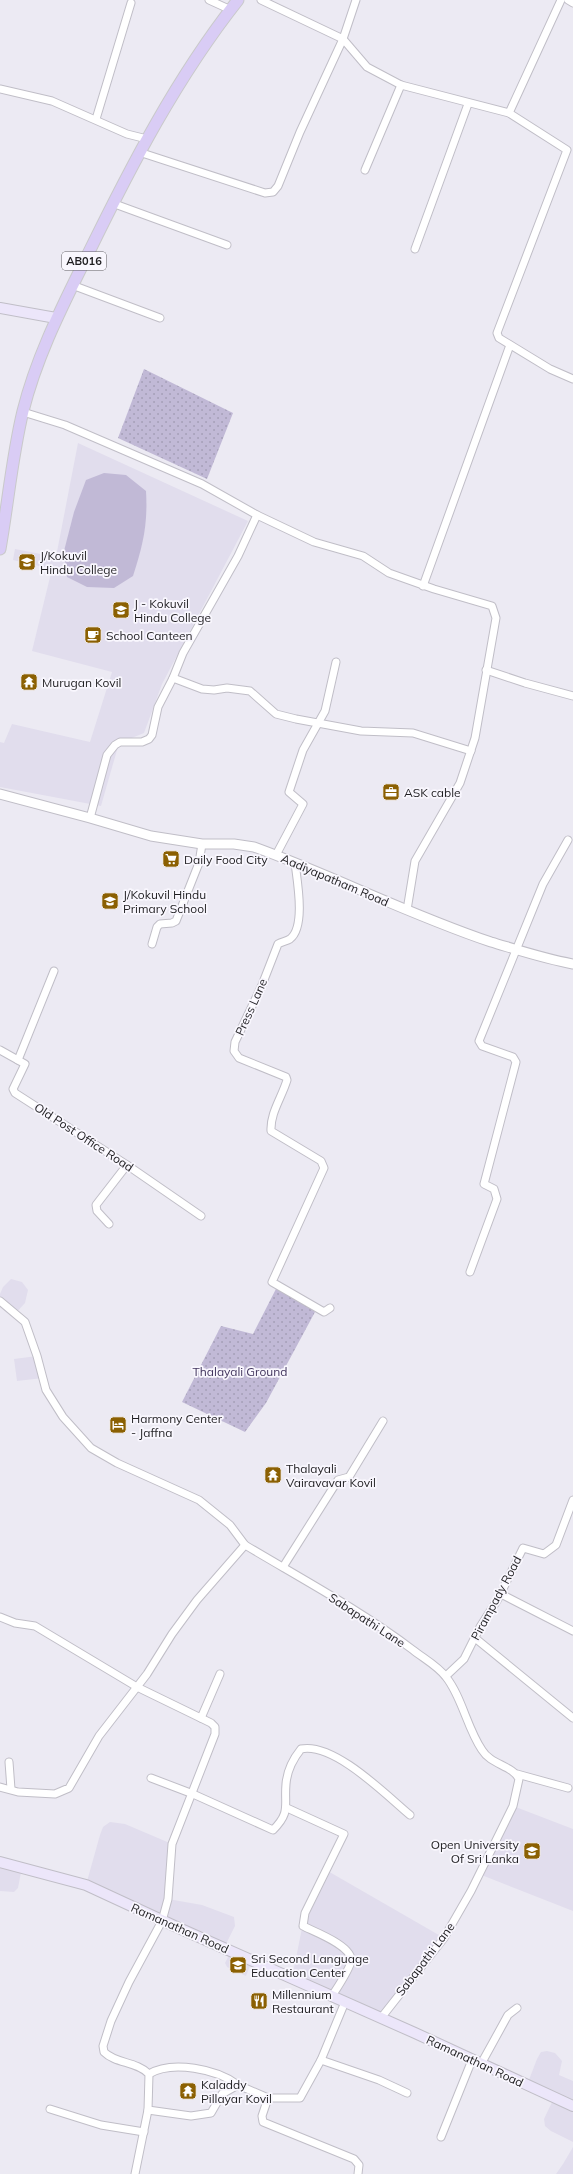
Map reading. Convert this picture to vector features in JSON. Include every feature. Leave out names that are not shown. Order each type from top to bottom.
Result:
[{"type":"main road","name":"AB016","points":[[0,549],[23,412],[40,358],[56,318],[112,203],[139,152],[179,86],[238,0]]},
{"type":"main road","points":[[0,308],[56,318]]},
{"type":"main road","name":"Ramanathan Road","points":[[0,1862],[86,1885],[162,1921],[381,2018],[573,2106]]},
{"type":"street","points":[[209,0],[231,10]]},
{"type":"street","points":[[261,0],[343,39],[367,67],[402,85],[468,104],[509,113],[563,146],[567,150],[542,220],[498,327],[497,333],[499,338],[510,345],[550,369],[573,379]]},
{"type":"street","points":[[139,152],[265,193],[273,192],[278,186],[300,132],[343,39],[356,0]]},
{"type":"street","points":[[509,113],[561,0]]},
{"type":"street","points":[[568,0],[573,3]]},
{"type":"street","points":[[96,119],[131,3]]},
{"type":"street","points":[[366,170],[402,85]]},
{"type":"street","points":[[0,89],[52,101],[96,119],[127,134],[147,139]]},
{"type":"street","points":[[415,249],[468,104]]},
{"type":"street","points":[[112,203],[227,245]]},
{"type":"street","points":[[72,285],[160,318]]},
{"type":"street","points":[[423,586],[510,345]]},
{"type":"street","points":[[23,412],[65,425],[202,484],[257,515],[314,542],[363,556],[389,573],[423,586],[492,606],[496,618],[475,738],[460,783],[414,861],[406,910]]},
{"type":"street","points":[[90,818],[107,755],[115,745],[120,742],[142,742],[149,739],[152,735],[158,707],[184,653],[238,556],[257,515]]},
{"type":"street","points":[[276,855],[303,804],[288,792],[303,750],[326,711],[336,662]]},
{"type":"street","points":[[486,670],[573,696]]},
{"type":"street","points":[[173,678],[202,689],[214,690],[227,688],[250,691],[276,714],[361,731],[413,733],[471,751]]},
{"type":"street","name":"Aadiyapatham Road","points":[[0,794],[151,836],[202,844],[234,844],[254,847],[406,910],[516,950],[573,964]]},
{"type":"street","points":[[470,1272],[497,1199],[494,1189],[484,1184],[516,1062],[513,1057],[482,1046],[479,1041],[543,884],[568,840]]},
{"type":"street","points":[[152,944],[157,928],[160,924],[172,923],[176,921],[199,863],[202,844]]},
{"type":"street","name":"Press Lane","points":[[295,863],[300,906],[297,929],[290,939],[278,944],[262,985],[235,1042],[234,1051],[238,1058],[286,1077],[287,1080],[284,1089],[270,1121],[271,1131],[321,1161],[324,1168],[272,1282],[324,1312],[330,1308]]},
{"type":"street","points":[[0,1050],[18,1060],[54,971]]},
{"type":"street","name":"Old Post Office Road","points":[[18,1060],[25,1064],[25,1068],[13,1089],[15,1092],[127,1165],[201,1216]]},
{"type":"street","points":[[109,1224],[97,1211],[96,1206],[127,1165]]},
{"type":"street","name":"Sabapathi Lane","points":[[0,1301],[25,1322],[37,1356],[46,1390],[63,1417],[91,1448],[117,1463],[199,1500],[230,1525],[245,1545],[387,1630],[446,1676],[454,1689],[482,1750],[496,1763],[517,1774],[520,1779],[513,1806],[471,1891],[444,1938],[381,2018]]},
{"type":"street","points":[[283,1567],[338,1480],[349,1477],[383,1420]]},
{"type":"street","name":"Pirampady Road","points":[[446,1676],[464,1659],[501,1594],[523,1548],[544,1554],[556,1545],[573,1500]]},
{"type":"street","points":[[0,1787],[18,1792],[55,1794],[69,1788],[99,1736],[137,1687],[197,1600],[245,1545]]},
{"type":"street","points":[[501,1594],[573,1631]]},
{"type":"street","points":[[0,1618],[15,1623],[35,1626],[137,1687],[201,1718],[215,1727],[215,1734],[193,1794],[172,1844],[168,1899],[162,1921],[129,1982],[111,2021],[103,2046],[104,2052],[110,2058],[136,2066],[149,2074]]},
{"type":"street","points":[[475,1638],[573,1718]]},
{"type":"street","points":[[201,1718],[220,1674]]},
{"type":"street","points":[[151,1778],[193,1794],[273,1830],[287,1808],[286,1783],[292,1761],[301,1749],[308,1748],[318,1750],[346,1764],[410,1815]]},
{"type":"street","points":[[9,1762],[11,1789]]},
{"type":"street","points":[[517,1774],[568,1788]]},
{"type":"street","points":[[287,1808],[344,1834],[305,1913],[303,1926],[345,1948],[351,1954],[352,1962],[332,1996]]},
{"type":"street","points":[[149,2074],[156,2070],[170,2068],[194,2069],[218,2073],[238,2085],[268,2098],[300,2098],[321,2060],[345,2002]]},
{"type":"street","points":[[441,2137],[476,2062],[508,2015],[517,2008]]},
{"type":"street","points":[[321,2060],[379,2080],[406,2093]]},
{"type":"street","points":[[135,2174],[148,2110],[149,2074]]},
{"type":"street","points":[[148,2110],[191,2116],[211,2113],[222,2094],[238,2085]]},
{"type":"street","points":[[268,2098],[262,2116],[263,2122],[354,2159],[359,2165],[358,2174]]},
{"type":"street","points":[[50,2109],[101,2125],[144,2132]]},
{"type":"shaded area","name":"J - Kokuvil Hindu College","points":[[78,443],[248,521],[162,684],[144,733],[119,743],[101,806],[0,787],[0,742],[4,743],[12,724],[90,742],[112,672],[32,651],[52,569],[13,560],[15,549],[56,557]]},
{"type":"shaded area","points":[[11,1279],[22,1282],[28,1290],[25,1303],[15,1314],[0,1301],[0,1294],[3,1287]]},
{"type":"shaded area","points":[[37,1356],[43,1378],[17,1381],[14,1359]]},
{"type":"shaded area","name":"Open University Of Sri Lanka","points":[[513,1806],[573,1829],[573,1911],[479,1874]]},
{"type":"shaded area","points":[[110,1822],[125,1824],[172,1844],[168,1899],[202,1905],[234,1917],[235,1926],[224,1948],[86,1885],[103,1827]]},
{"type":"shaded area","points":[[0,1862],[22,1867],[18,1888],[14,1892],[0,1891]]},
{"type":"shaded area","points":[[326,1870],[444,1938],[381,2018],[292,1978],[305,1913]]},
{"type":"shaded area","name":"Sri Second Language Education Center","points":[[231,1951],[252,1961],[246,1976],[227,1967],[225,1963]]},
{"type":"shaded area","points":[[547,2051],[555,2053],[562,2061],[559,2075],[573,2081],[573,2142],[551,2131],[545,2126],[544,2119],[554,2098],[527,2085],[541,2052]]},
{"type":"shaded area","points":[[573,2147],[573,2174],[556,2174],[563,2164]]},
{"type":"green space","points":[[144,369],[233,413],[207,479],[118,438]]},
{"type":"green space","points":[[104,473],[126,475],[146,491],[144,534],[133,576],[114,588],[87,587],[67,577],[64,551],[74,512],[86,480]]},
{"type":"green space","name":"Thalayali Ground","points":[[278,1285],[315,1312],[266,1403],[245,1432],[182,1402],[221,1326],[253,1334]]},
{"type":"place","name":"J/Kokuvil Hindu College","points":[[27,562]]},
{"type":"place","name":"J - Kokuvil Hindu College","points":[[121,610]]},
{"type":"place","name":"School Canteen","points":[[93,635]]},
{"type":"place","name":"Murugan Kovil","points":[[29,682]]},
{"type":"place","name":"ASK cable","points":[[391,792]]},
{"type":"place","name":"Daily Food City","points":[[171,859]]},
{"type":"place","name":"J/Kokuvil Hindu Primary School","points":[[110,901]]},
{"type":"place","name":"Harmony Center - Jaffna","points":[[118,1425]]},
{"type":"place","name":"Thalayali Vairavavar Kovil","points":[[273,1475]]},
{"type":"place","name":"Open University Of Sri Lanka","points":[[532,1851]]},
{"type":"place","name":"Sri Second Language Education Center","points":[[238,1965]]},
{"type":"place","name":"Millennium Restaurant","points":[[259,2001]]},
{"type":"place","name":"Kaladdy Pillayar Kovil","points":[[188,2091]]}]
